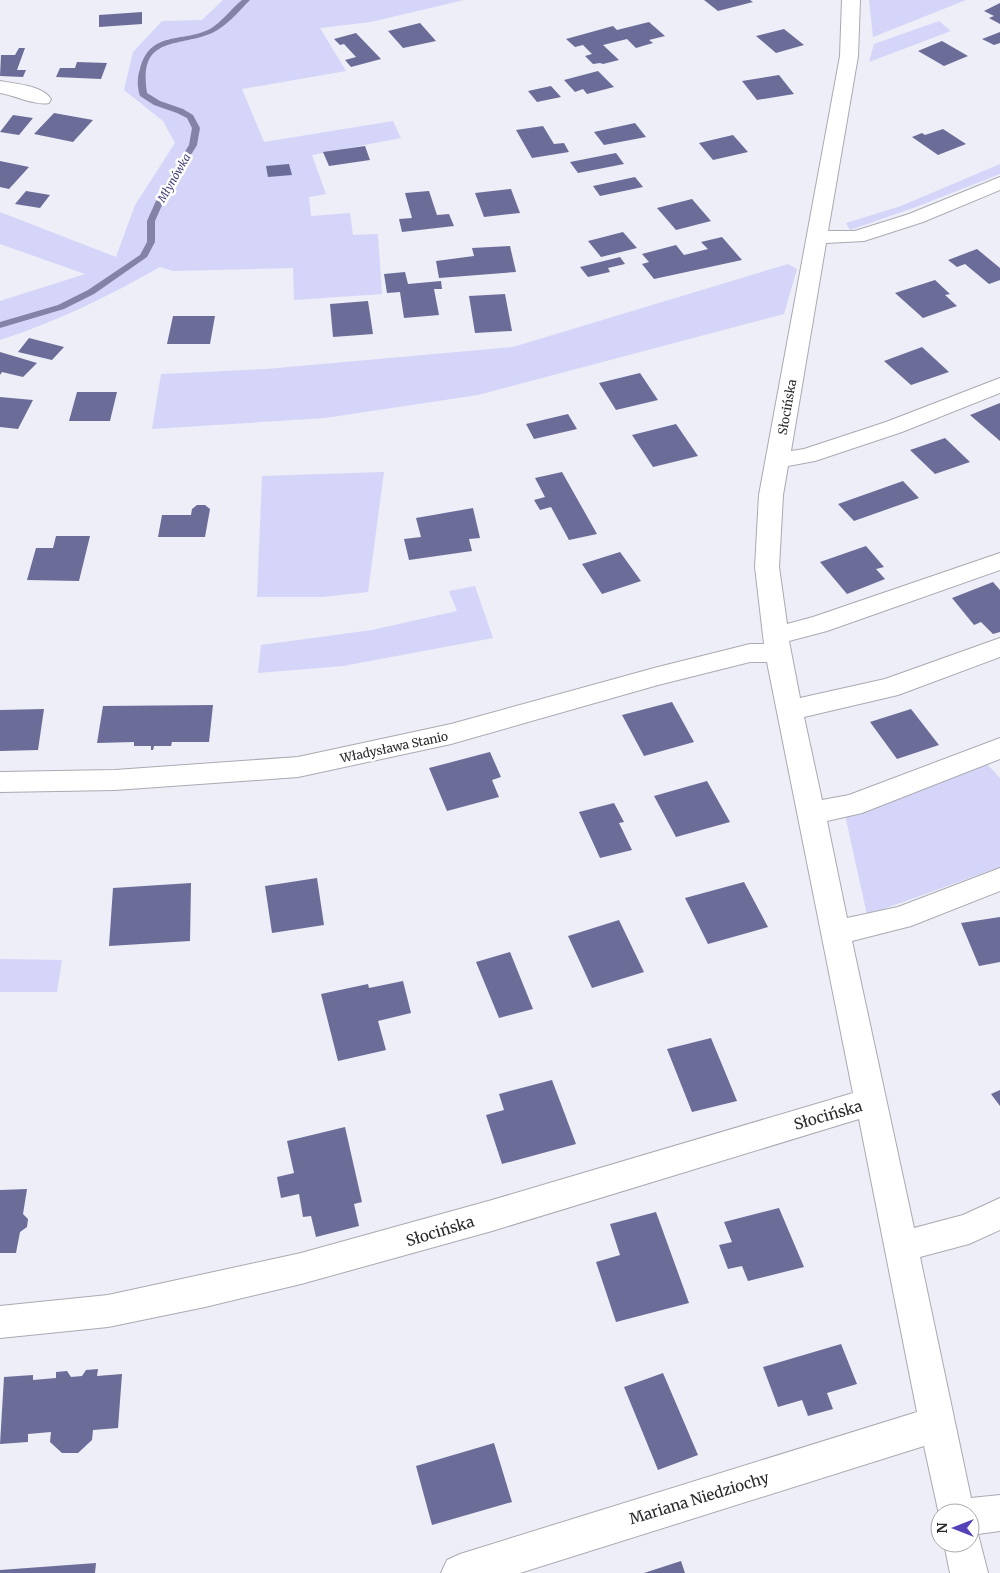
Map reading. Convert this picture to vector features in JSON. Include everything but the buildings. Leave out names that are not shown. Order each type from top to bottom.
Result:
[{"type":"street","name":"Słocińska","points":[[851,0],[849,56],[771,495],[766,567],[777,645],[790,710],[954,1503]]},
{"type":"street","points":[[0,87],[24,91],[42,98]]},
{"type":"street","points":[[818,237],[858,237],[916,218],[1000,183]]},
{"type":"street","points":[[777,460],[816,453],[894,427],[1000,385]]},
{"type":"street","name":"Władysława Stanio","points":[[0,782],[115,780],[298,767],[451,734],[777,645],[802,630],[1000,560]]},
{"type":"street","points":[[790,710],[889,688],[1000,647]]},
{"type":"street","points":[[811,813],[852,806],[1000,748]]},
{"type":"street","points":[[835,933],[901,918],[1000,879]]},
{"type":"street","name":"Słocińska","points":[[0,1322],[105,1312],[188,1295],[385,1246],[871,1102]]},
{"type":"street","points":[[901,1247],[969,1229],[1000,1213]]},
{"type":"street","name":"Mariana Niedziochy","points":[[460,1573],[937,1424]]},
{"type":"street","points":[[980,1515],[1000,1513]]},
{"type":"street","points":[[965,1553],[969,1573]]},
{"type":"shaded area","points":[[223,0],[464,0],[371,22],[320,28],[346,71],[242,89],[264,142],[393,121],[401,138],[312,155],[326,194],[309,197],[311,216],[350,213],[353,235],[378,234],[382,294],[294,300],[293,268],[173,271],[160,267],[82,308],[0,340],[0,301],[85,274],[0,244],[0,212],[116,257],[135,205],[175,143],[163,121],[124,90],[133,52],[162,21],[202,20]]},
{"type":"shaded area","points":[[869,0],[966,0],[873,37]]},
{"type":"shaded area","points":[[939,21],[951,31],[869,62],[874,44]]},
{"type":"shaded area","points":[[1000,164],[1000,174],[916,207],[850,230],[846,223],[901,206]]},
{"type":"shaded area","points":[[788,264],[797,269],[784,314],[478,395],[325,418],[152,429],[161,374],[266,369],[513,347]]},
{"type":"shaded area","points":[[384,472],[368,592],[322,597],[257,597],[262,476]]},
{"type":"shaded area","points":[[475,586],[493,638],[343,666],[258,673],[261,645],[372,630],[457,611],[449,591]]},
{"type":"shaded area","points":[[986,763],[1000,778],[1000,867],[867,915],[845,815]]},
{"type":"shaded area","points":[[0,959],[62,960],[57,992],[0,992]]},
{"type":"waterway","name":"Młynówka","points":[[0,325],[61,307],[91,292],[143,257],[151,242],[151,221],[163,194],[193,145],[196,128],[190,117],[180,111],[157,103],[143,94],[142,78],[145,63],[155,47],[172,40],[211,31],[246,0]]}]
